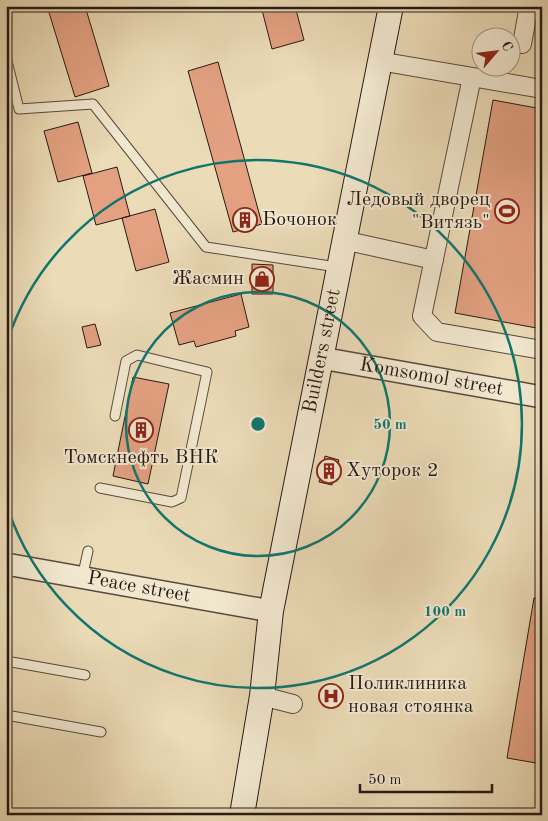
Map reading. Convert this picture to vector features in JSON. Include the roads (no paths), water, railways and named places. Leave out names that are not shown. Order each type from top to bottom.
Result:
[{"type":"main road","name":"Builders street","points":[[242,815],[262,696],[271,611],[390,6]]},
{"type":"street","points":[[522,44],[529,6]]},
{"type":"street","points":[[379,61],[470,77]]},
{"type":"street","points":[[472,78],[422,316],[437,332],[542,350]]},
{"type":"street","points":[[478,78],[542,89]]},
{"type":"street","points":[[343,240],[434,260]]},
{"type":"street","name":"Komsomol street","points":[[321,358],[542,397]]},
{"type":"street","name":"Peace street","points":[[6,564],[271,611]]},
{"type":"street","points":[[262,696],[293,704]]},
{"type":"lane","points":[[6,57],[19,109],[93,104],[206,247],[338,267]]},
{"type":"lane","points":[[100,488],[172,502],[181,498],[206,372],[137,356],[126,361],[115,416]]},
{"type":"lane","points":[[82,578],[88,551]]},
{"type":"lane","points":[[6,661],[85,675]]},
{"type":"lane","points":[[6,716],[101,732]]},
{"type":"place","name":"Ледовый дворец \"Витязь\"","points":[[507,211]]},
{"type":"place","name":"Бочонок","points":[[245,220]]},
{"type":"place","name":"Жасмин","points":[[262,279]]},
{"type":"place","name":"Томскнефть ВНК","points":[[141,430]]},
{"type":"place","name":"Хуторок 2","points":[[329,471]]},
{"type":"place","name":"Поликлиника новая стоянка","points":[[331,696]]}]
